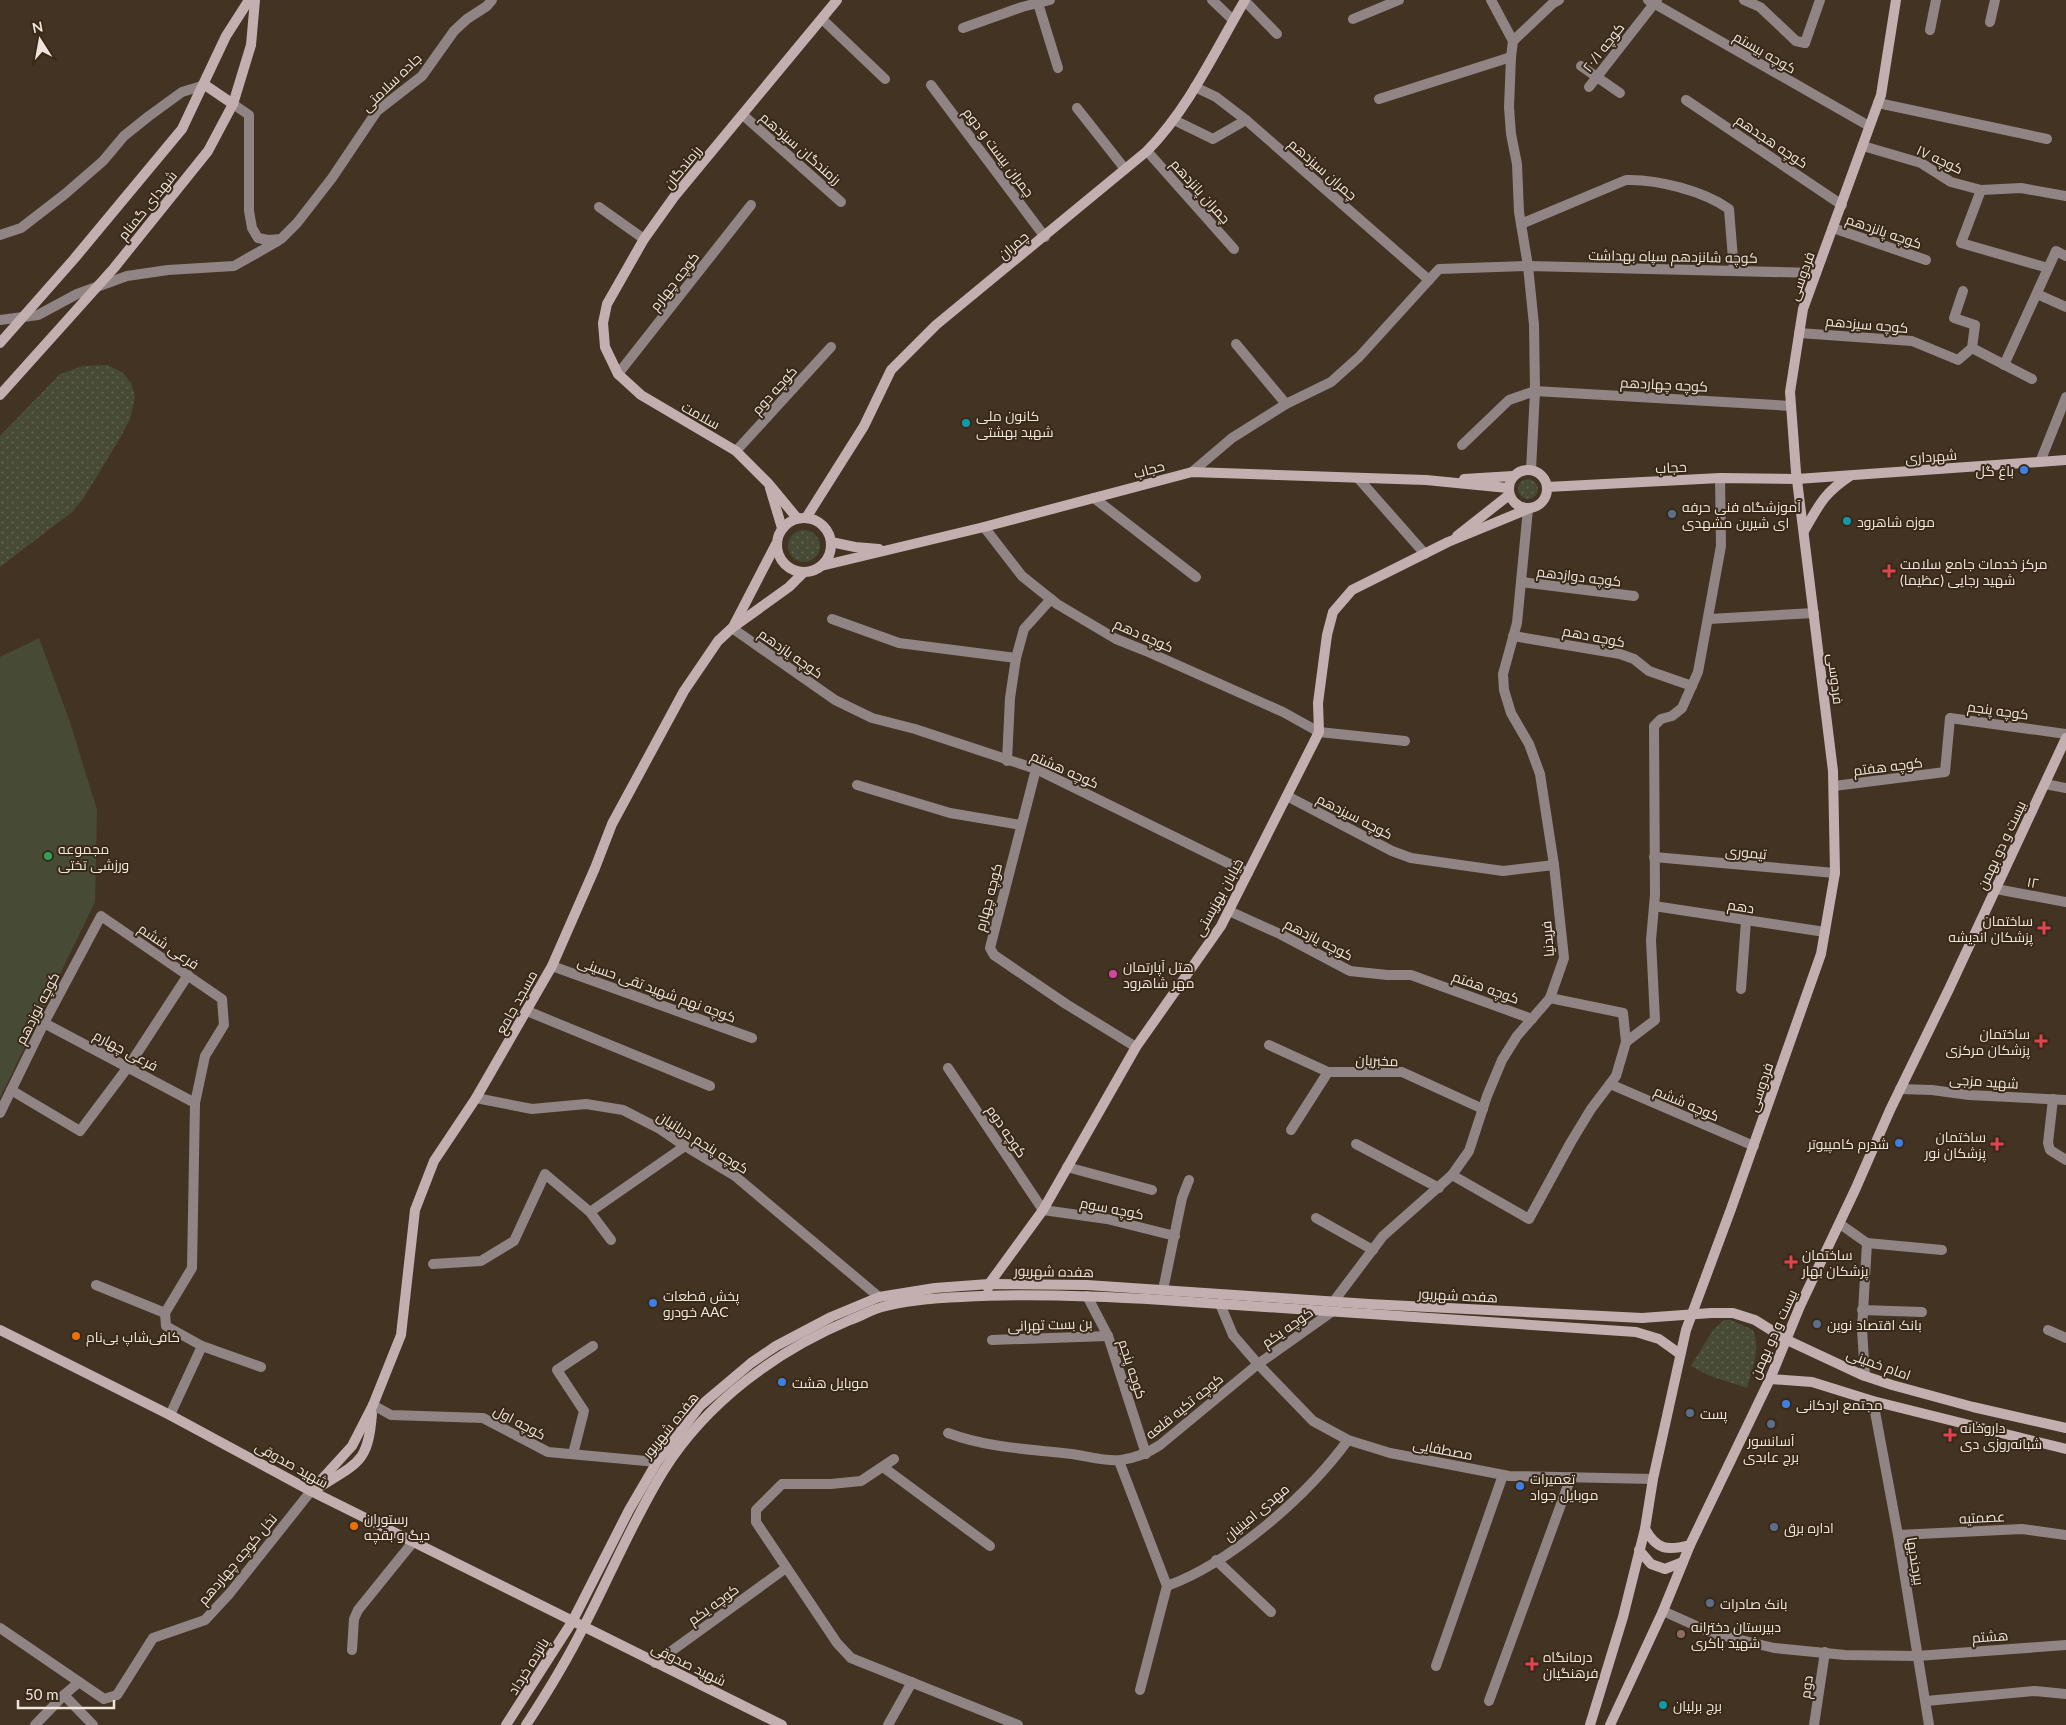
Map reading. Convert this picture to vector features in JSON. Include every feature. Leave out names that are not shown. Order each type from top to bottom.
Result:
[{"type":"main road","name":"شهدای گمنام","points":[[0,343],[74,259],[182,129],[226,36],[249,0]]},
{"type":"main road","name":"شهدای گمنام","points":[[0,395],[114,268],[208,151],[233,104],[251,45],[255,0]]},
{"type":"main road","name":"رزمندگان","points":[[618,374],[605,347],[603,324],[607,304],[644,239],[674,197],[836,0]]},
{"type":"main road","name":"چمران","points":[[802,518],[864,426],[891,370],[936,325],[1147,151],[1174,120],[1245,0]]},
{"type":"main road","name":"فردوسی","points":[[1680,1354],[1691,1314],[1732,1209],[1821,954],[1835,873],[1834,786],[1797,479],[1790,392],[1803,309],[1881,95],[1896,0]]},
{"type":"main road","points":[[204,85],[233,104]]},
{"type":"main road","name":"سلامت","points":[[618,374],[641,395],[736,450],[802,518]]},
{"type":"main road","name":"شهرداری","points":[[1797,479],[2066,460]]},
{"type":"main road","points":[[1426,480],[1513,476],[1524,470],[1531,470],[1542,476],[1547,488],[1544,500],[1534,508],[1528,509],[1516,505],[1508,491],[1513,476]]},
{"type":"main road","name":"حجاب","points":[[821,566],[984,527],[1192,472],[1426,480]]},
{"type":"main road","points":[[1804,531],[1822,499],[1832,488],[1851,475]]},
{"type":"main road","name":"حجاب","points":[[1547,488],[1720,478],[1797,479]]},
{"type":"main road","points":[[1426,480],[1508,491]]},
{"type":"main road","points":[[732,628],[776,544],[782,528],[768,482]]},
{"type":"main road","name":"خیابان بهزیستی","points":[[1448,542],[1508,491]]},
{"type":"main road","name":"خیابان بهزیستی","points":[[988,1284],[1043,1210],[1136,1047],[1221,926],[1319,732],[1318,702],[1322,664],[1333,612],[1352,590],[1448,542],[1528,509]]},
{"type":"main road","points":[[732,628],[789,587],[804,572],[821,566],[827,559],[831,542],[823,526],[815,520],[802,518],[782,528]]},
{"type":"main road","points":[[831,542],[855,547],[887,550]]},
{"type":"main road","points":[[776,544],[777,553],[787,567],[804,572]]},
{"type":"main road","name":"مسجد جامع","points":[[312,1491],[352,1467],[363,1455],[370,1439],[373,1405],[401,1335],[415,1210],[434,1161],[476,1098],[552,966],[612,824],[696,671],[718,641],[732,628]]},
{"type":"main road","name":"بیست و دو بهمن","points":[[1610,1725],[1663,1611],[1690,1546],[1788,1340],[1800,1306],[1840,1224],[1900,1089],[2066,738]]},
{"type":"main road","points":[[986,1295],[988,1284]]},
{"type":"main road","name":"هفده شهریور","points":[[572,1622],[629,1510],[657,1462],[700,1406],[751,1363],[776,1346],[808,1328],[879,1297],[935,1288],[988,1284],[1087,1285],[1163,1290],[1333,1306],[1393,1317],[1636,1332],[1659,1339],[1680,1354]]},
{"type":"main road","name":"هفده شهریور","points":[[584,1627],[630,1531],[665,1468],[707,1414],[781,1355],[835,1326],[882,1307],[936,1298],[986,1295],[1087,1296],[1220,1304],[1333,1306],[1642,1318],[1691,1314]]},
{"type":"main road","name":"امام خمینی","points":[[1691,1314],[1733,1313],[1754,1320],[1788,1340],[1864,1376],[1973,1407],[2066,1428]]},
{"type":"main road","name":"شهید صدوقی","points":[[0,1330],[170,1415],[312,1491],[782,1725]]},
{"type":"main road","points":[[1590,1725],[1623,1617],[1645,1529],[1653,1479],[1680,1354]]},
{"type":"main road","points":[[1770,1379],[1812,1382],[1873,1401],[2066,1449]]},
{"type":"main road","points":[[1645,1529],[1653,1542],[1663,1548],[1690,1546]]},
{"type":"main road","points":[[1639,1550],[1651,1564],[1665,1570],[1683,1562]]},
{"type":"main road","name":"پانزده خرداد","points":[[506,1725],[572,1622]]},
{"type":"main road","name":"پانزده خرداد","points":[[526,1725],[584,1627]]},
{"type":"street","name":"جاده سلامتی","points":[[0,320],[38,315],[77,294],[127,276],[168,270],[234,266],[281,239],[297,223],[332,178],[377,111],[422,76],[454,30],[487,6],[492,0]]},
{"type":"street","points":[[964,28],[1037,2],[1050,0]]},
{"type":"street","points":[[1212,0],[1233,20]]},
{"type":"street","points":[[1245,0],[1277,34]]},
{"type":"street","points":[[1353,19],[1399,0]]},
{"type":"street","points":[[1491,0],[1514,41]]},
{"type":"street","points":[[1531,470],[1535,391],[1534,325],[1528,266],[1521,224],[1517,164],[1508,107],[1511,57],[1514,41],[1552,4],[1560,0]]},
{"type":"street","points":[[1744,0],[1760,7],[1796,41],[1805,43],[1820,0]]},
{"type":"street","points":[[1930,30],[1936,0]]},
{"type":"street","points":[[1990,22],[1995,0]]},
{"type":"street","name":"کوچه ۲۰/۱","points":[[1589,87],[1653,1]]},
{"type":"street","name":"کوچه بیستم","points":[[1653,1],[1870,126]]},
{"type":"street","points":[[1037,2],[1058,68]]},
{"type":"street","points":[[822,19],[885,79]]},
{"type":"street","points":[[1379,99],[1511,57]]},
{"type":"street","points":[[1581,66],[1620,93]]},
{"type":"street","points":[[0,235],[21,228],[65,194],[103,160],[124,136],[149,116],[182,92],[204,85]]},
{"type":"street","name":"چمران بیست و دوم","points":[[930,85],[1045,236]]},
{"type":"street","name":"چمران سیزدهم","points":[[1194,87],[1216,97],[1246,120],[1429,280]]},
{"type":"street","name":"کوچه هجدهم","points":[[1686,100],[1842,205]]},
{"type":"street","points":[[1878,103],[2047,139]]},
{"type":"street","points":[[233,104],[249,115],[248,210],[252,228],[258,238],[268,240],[281,239]]},
{"type":"street","points":[[1077,108],[1125,169]]},
{"type":"street","name":"رزمندگان سیزدهم","points":[[742,115],[841,202]]},
{"type":"street","points":[[1174,120],[1213,138],[1246,120]]},
{"type":"street","name":"۱۷ کوچه","points":[[1863,146],[1921,162],[1951,182],[1981,190],[2021,188],[2066,196]]},
{"type":"street","name":"چمران پانزدهم","points":[[1147,151],[1234,249]]},
{"type":"street","points":[[1521,224],[1626,180],[1645,180],[1718,201],[1729,209],[1734,271]]},
{"type":"street","points":[[1981,190],[1961,243],[2048,268]]},
{"type":"street","name":"کوچه چهارم","points":[[618,374],[751,204]]},
{"type":"street","points":[[599,207],[644,239]]},
{"type":"street","name":"کوچه پانزدهم","points":[[1833,228],[1926,260]]},
{"type":"street","points":[[2004,365],[2056,251],[2066,256]]},
{"type":"street","name":"کوچه شانزدهم سپاه بهداشت","points":[[1192,472],[1232,438],[1286,404],[1331,382],[1359,357],[1439,269],[1528,266],[1816,273]]},
{"type":"street","points":[[1963,292],[1954,318],[1975,325],[1972,348],[2032,379]]},
{"type":"street","points":[[2037,294],[2066,307]]},
{"type":"street","name":"کوچه سیزدهم","points":[[1799,333],[1912,342],[1958,360],[1972,348]]},
{"type":"street","points":[[1236,344],[1286,404]]},
{"type":"street","name":"کوچه دوم","points":[[736,450],[831,347]]},
{"type":"street","points":[[1462,445],[1509,400],[1535,391]]},
{"type":"street","name":"کوچه چهاردهم","points":[[1535,391],[1791,406]]},
{"type":"street","points":[[2040,462],[2066,397]]},
{"type":"street","points":[[1358,478],[1425,554]]},
{"type":"street","points":[[1626,1042],[1656,1020],[1651,940],[1654,906],[1654,726],[1661,719],[1672,716],[1682,708],[1698,672],[1721,546],[1720,478]]},
{"type":"street","points":[[1094,498],[1196,577]]},
{"type":"street","name":"فریدنیا","points":[[1333,1306],[1383,1236],[1439,1188],[1452,1175],[1470,1151],[1483,1109],[1502,1060],[1517,1036],[1550,998],[1564,958],[1554,865],[1540,774],[1528,744],[1511,714],[1504,690],[1503,674],[1517,623],[1528,509]]},
{"type":"street","name":"کوچه دهم","points":[[984,527],[1022,576],[1051,599],[1116,639],[1283,712],[1319,732]]},
{"type":"street","name":"کوچه دوازدهم","points":[[1521,582],[1634,596]]},
{"type":"street","points":[[1007,761],[1010,698],[1016,658],[1024,629],[1051,599]]},
{"type":"street","points":[[1709,619],[1814,613]]},
{"type":"street","points":[[832,619],[899,643],[1016,658]]},
{"type":"street","name":"کوچه یازدهم","points":[[732,628],[835,700]]},
{"type":"street","name":"کوچه دهم","points":[[1513,636],[1620,654],[1634,659],[1649,671],[1692,686]]},
{"type":"street","name":"کوچه هشتم","points":[[835,700],[872,718],[915,729],[1007,761],[1036,769],[1248,873]]},
{"type":"street","name":"کوچه پنجم","points":[[1945,772],[1950,718],[2066,734]]},
{"type":"street","points":[[1319,732],[1405,741]]},
{"type":"street","name":"کوچه چهارم","points":[[1036,769],[990,948],[994,955],[1066,1004],[1136,1047]]},
{"type":"street","name":"کوچه هفتم","points":[[1834,786],[1945,772]]},
{"type":"street","points":[[857,784],[950,812],[1021,825]]},
{"type":"street","points":[[2045,784],[2066,788]]},
{"type":"street","name":"کوچه سیزدهم","points":[[1287,796],[1411,858],[1503,871],[1554,865]]},
{"type":"street","name":"تیموری","points":[[1654,857],[1835,873]]},
{"type":"street","name":"۱۲","points":[[1996,889],[2066,902]]},
{"type":"street","name":"دهم","points":[[1654,906],[1825,932]]},
{"type":"street","name":"کوچه یازدهم","points":[[1228,911],[1280,934],[1350,971],[1387,975],[1411,974],[1430,982]]},
{"type":"street","name":"فرعی ششم","points":[[101,916],[222,999],[224,1025],[205,1056],[196,1102]]},
{"type":"street","name":"کوچه نوزدهم","points":[[0,1113],[44,1023],[101,916]]},
{"type":"street","points":[[1741,989],[1746,921]]},
{"type":"street","name":"کوچه نهم شهید تقی حسینی","points":[[552,966],[752,1038]]},
{"type":"street","points":[[11,1090],[80,1131],[128,1067],[188,975]]},
{"type":"street","name":"کوچه هفتم","points":[[1430,982],[1532,1019]]},
{"type":"street","points":[[1452,1175],[1529,1219],[1571,1142],[1616,1076],[1626,1042],[1624,1013],[1550,998]]},
{"type":"street","points":[[527,1011],[710,1086]]},
{"type":"street","name":"فرعی چهارم","points":[[44,1023],[196,1102]]},
{"type":"street","name":"مخبریان","points":[[1269,1045],[1328,1072],[1402,1072],[1483,1109]]},
{"type":"street","name":"کوچه دوم","points":[[948,1068],[1043,1210]]},
{"type":"street","points":[[1291,1130],[1328,1072]]},
{"type":"street","name":"کوچه ششم","points":[[1610,1084],[1754,1146]]},
{"type":"street","name":"شهید مزجی","points":[[1900,1089],[2066,1100]]},
{"type":"street","name":"کوچه پنجم دربانیان","points":[[476,1098],[532,1109],[586,1104],[623,1110],[660,1129],[735,1176],[879,1297]]},
{"type":"street","points":[[2053,1099],[2048,1143],[2050,1150],[2066,1160]]},
{"type":"street","points":[[196,1102],[192,1268],[165,1313],[166,1326],[202,1346],[262,1367]]},
{"type":"street","points":[[1356,1144],[1439,1188]]},
{"type":"street","points":[[590,1212],[685,1146]]},
{"type":"street","points":[[1068,1167],[1152,1190]]},
{"type":"street","points":[[433,1264],[481,1261],[514,1241],[545,1174],[590,1212],[611,1240]]},
{"type":"street","points":[[1163,1290],[1182,1198],[1190,1180]]},
{"type":"street","name":"کوچه سوم","points":[[1043,1210],[1107,1219],[1175,1236]]},
{"type":"street","points":[[1316,1218],[1373,1250]]},
{"type":"street","points":[[1840,1224],[1868,1243],[1942,1250]]},
{"type":"street","points":[[1864,1376],[1862,1310],[1868,1243]]},
{"type":"street","points":[[96,1285],[165,1313]]},
{"type":"street","name":"کوچه پنجم","points":[[1087,1296],[1108,1336],[1146,1454]]},
{"type":"street","points":[[1220,1304],[1233,1335],[1258,1364]]},
{"type":"street","name":"کوچه یکم","points":[[1258,1364],[1333,1306]]},
{"type":"street","points":[[1862,1310],[1922,1312]]},
{"type":"street","points":[[2048,1330],[2066,1338]]},
{"type":"street","name":"بن بست تهرانی","points":[[992,1340],[1108,1336]]},
{"type":"street","points":[[170,1415],[202,1346]]},
{"type":"street","points":[[573,1454],[584,1410],[558,1370],[593,1346]]},
{"type":"street","name":"مصطفایی","points":[[1258,1364],[1313,1420],[1348,1440],[1390,1453],[1503,1475],[1653,1479]]},
{"type":"street","name":"کوچه تکیه قلعه","points":[[948,1433],[1004,1448],[1119,1461],[1146,1454],[1160,1445],[1258,1364]]},
{"type":"street","name":"بیرجندیها","points":[[1873,1401],[1898,1535],[1929,1725]]},
{"type":"street","name":"کوچه اول","points":[[373,1405],[391,1415],[483,1418],[548,1452],[657,1462]]},
{"type":"street","name":"مهدی امینیان","points":[[1167,1586],[1186,1579],[1254,1535],[1291,1502],[1333,1460],[1348,1440]]},
{"type":"street","points":[[894,1459],[861,1481],[831,1484],[782,1484],[756,1510],[756,1522],[837,1643],[851,1658],[1018,1725]]},
{"type":"street","points":[[1119,1461],[1167,1586],[1140,1690]]},
{"type":"street","points":[[883,1467],[990,1546]]},
{"type":"street","points":[[1436,1666],[1503,1475]]},
{"type":"street","points":[[1489,1701],[1571,1477]]},
{"type":"street","name":"نخل کوچه چهاردهم","points":[[79,1682],[104,1699],[118,1695],[153,1638],[205,1620],[230,1593],[312,1491]]},
{"type":"street","name":"عصمتیه","points":[[1898,1535],[2022,1529],[2066,1535]]},
{"type":"street","points":[[352,1650],[354,1619],[358,1610],[413,1542]]},
{"type":"street","points":[[1216,1560],[1271,1612]]},
{"type":"street","name":"کوچه یکم","points":[[655,1662],[786,1568]]},
{"type":"street","name":"هشتم","points":[[1663,1611],[1712,1633],[1774,1648],[1917,1656],[2066,1645]]},
{"type":"street","points":[[0,1628],[79,1682],[35,1725]]},
{"type":"street","name":"دوم","points":[[1814,1725],[1825,1652]]},
{"type":"street","points":[[888,1725],[912,1682]]},
{"type":"street","points":[[1926,1701],[2035,1692],[2066,1694]]},
{"type":"street","points":[[64,1695],[93,1725]]},
{"type":"green space","points":[[108,365],[123,373],[131,383],[135,397],[130,419],[120,438],[83,499],[72,512],[0,567],[0,436],[60,374],[83,366]]},
{"type":"green space","points":[[1528,479],[1535,482],[1538,489],[1535,496],[1528,499],[1521,496],[1518,489],[1521,482]]},
{"type":"green space","points":[[804,530],[810,531],[815,535],[819,540],[819,552],[815,557],[810,561],[804,562],[798,561],[793,557],[789,552],[788,546],[789,540],[793,535],[798,531]]},
{"type":"green space","name":"مجموعه ورزشی تختی","points":[[39,638],[70,722],[97,810],[95,902],[0,1098],[0,657]]},
{"type":"green space","points":[[1724,1320],[1731,1320],[1753,1330],[1756,1352],[1747,1388],[1710,1376],[1691,1366],[1713,1330]]},
{"type":"place","name":"کانون ملی شهید بهشتی","points":[[966,423]]},
{"type":"place","name":"باغ گل","points":[[2024,470]]},
{"type":"place","name":"آموزشگاه فنی حرفه ای شیرین مشهدی","points":[[1672,514]]},
{"type":"place","name":"موزه شاهرود","points":[[1847,521]]},
{"type":"place","name":"مرکز خدمات جامع سلامت شهید رجایی (عظیما)","points":[[1889,571]]},
{"type":"place","name":"مجموعه ورزشی تختی","points":[[48,856]]},
{"type":"place","name":"ساختمان پزشکان اندیشه","points":[[2044,928]]},
{"type":"place","name":"هتل آپارتمان مهر شاهرود","points":[[1113,974]]},
{"type":"place","name":"ساختمان پزشکان مرکزی","points":[[2041,1041]]},
{"type":"place","name":"شدرم کامپیوتر","points":[[1899,1143]]},
{"type":"place","name":"ساختمان پزشکان نور","points":[[1997,1144]]},
{"type":"place","name":"ساختمان پزشکان بهار","points":[[1791,1262]]},
{"type":"place","name":"پخش قطعات خودرو AAC","points":[[653,1303]]},
{"type":"place","name":"بانک اقتصاد نوین","points":[[1817,1324]]},
{"type":"place","name":"کافی‌شاپ بی‌نام","points":[[76,1336]]},
{"type":"place","name":"موبایل هشت","points":[[782,1382]]},
{"type":"place","name":"مجتمع اردکانی","points":[[1786,1404]]},
{"type":"place","name":"پست","points":[[1690,1413]]},
{"type":"place","name":"آسانسور برج عابدی","points":[[1771,1424]]},
{"type":"place","name":"داروخانه شبانه‌روزی دی","points":[[1950,1435]]},
{"type":"place","name":"تعمیرات موبایل جواد","points":[[1520,1486]]},
{"type":"place","name":"رستوران دیگ و بقچه","points":[[354,1526]]},
{"type":"place","name":"اداره برق","points":[[1774,1527]]},
{"type":"place","name":"بانک صادرات","points":[[1710,1603]]},
{"type":"place","name":"دبیرستان دخترانه شهید باکری","points":[[1681,1634]]},
{"type":"place","name":"درمانگاه فرهنگیان","points":[[1532,1664]]},
{"type":"place","name":"برج برلیان","points":[[1663,1705]]}]
